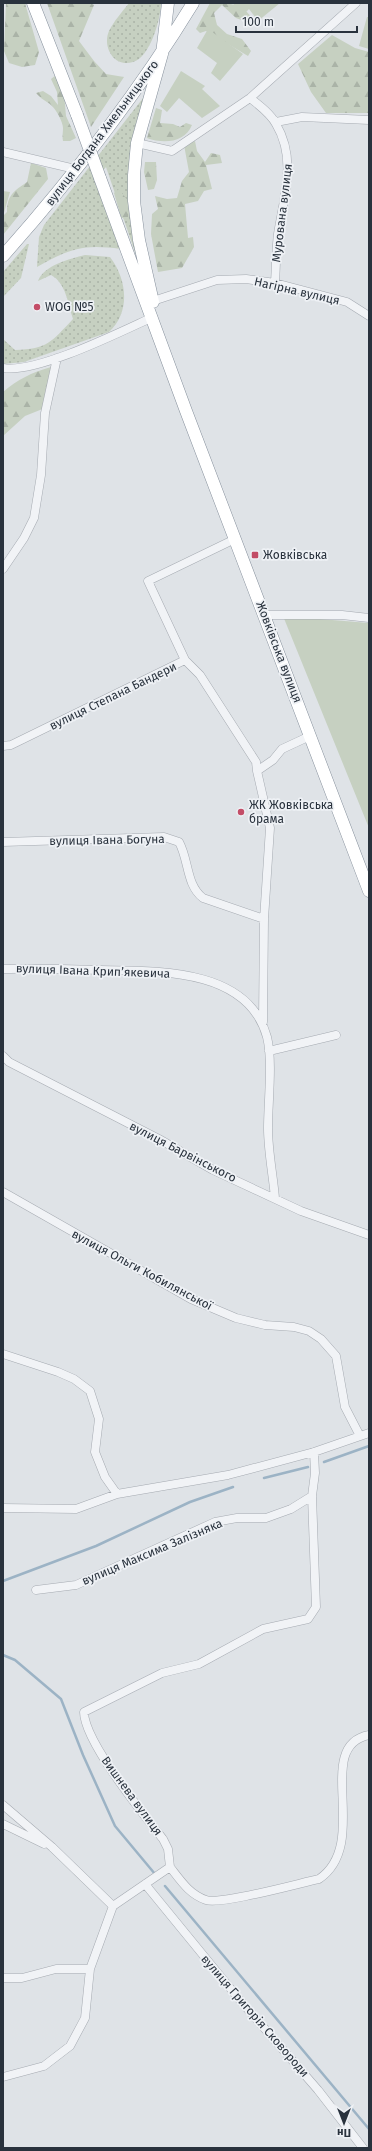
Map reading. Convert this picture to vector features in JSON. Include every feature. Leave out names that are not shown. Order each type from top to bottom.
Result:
[{"type":"highway","name":"Жовківська вулиця","points":[[33,3],[77,115],[235,539],[369,890]]},
{"type":"highway","points":[[153,317],[153,301],[139,240],[134,201],[134,175],[137,143],[162,54],[168,3]]},
{"type":"highway","name":"вулиця Богдана Хмельницького","points":[[3,256],[39,215],[162,54],[193,3]]},
{"type":"street","points":[[137,143],[172,151],[250,98],[356,3]]},
{"type":"street","name":"Мурована вулиця","points":[[250,98],[276,122],[286,146],[288,157],[287,182],[278,234],[275,283]]},
{"type":"street","points":[[276,122],[302,117],[369,120]]},
{"type":"street","points":[[3,152],[75,169]]},
{"type":"street","name":"Нагірна вулиця","points":[[153,301],[217,280],[246,278],[275,283],[347,302],[369,316]]},
{"type":"street","points":[[3,368],[17,369],[57,358],[153,317]]},
{"type":"street","points":[[3,569],[24,538],[34,518],[37,501],[45,413],[57,358]]},
{"type":"street","name":"вулиця Степана Бандери","points":[[3,746],[11,746],[185,660],[148,581],[235,539]]},
{"type":"street","points":[[265,615],[342,615],[369,618]]},
{"type":"street","points":[[185,660],[200,675],[256,762],[270,828],[264,919]]},
{"type":"street","points":[[257,771],[273,760],[282,749],[310,736]]},
{"type":"street","name":"вулиця Івана Богуна","points":[[3,842],[164,837],[179,842],[184,850],[191,884],[196,893],[203,898],[264,919]]},
{"type":"street","name":"вулиця Івана Крипʼякевича","points":[[264,919],[263,1023],[269,1051],[268,1130],[275,1198]]},
{"type":"street","name":"вулиця Івана Крипʼякевича","points":[[3,969],[134,971],[182,975],[206,980],[241,997],[254,1008],[263,1023]]},
{"type":"street","points":[[269,1051],[336,1035]]},
{"type":"street","name":"вулиця Барвінського","points":[[3,1056],[15,1065],[159,1139],[213,1170],[301,1211],[369,1235]]},
{"type":"street","name":"вулиця Ольги Кобилянської","points":[[3,1192],[191,1299],[236,1318],[265,1325],[294,1327],[309,1331],[321,1339],[336,1356],[345,1407],[360,1436]]},
{"type":"street","points":[[3,1354],[58,1372],[74,1379],[90,1391],[99,1419],[96,1452],[105,1477],[117,1494]]},
{"type":"street","points":[[3,1508],[76,1509],[117,1494],[228,1475],[314,1452],[369,1433]]},
{"type":"street","points":[[312,1496],[314,1452]]},
{"type":"street","name":"вулиця Максима Залізняка","points":[[36,1590],[76,1585],[215,1522],[236,1518],[266,1518],[291,1509],[312,1496]]},
{"type":"street","name":"Вишнева вулиця","points":[[170,1867],[169,1854],[163,1839],[112,1771],[88,1729],[84,1712],[162,1673],[199,1664],[263,1629],[308,1619],[316,1607],[317,1588],[312,1496]]},
{"type":"street","points":[[3,2077],[44,2066],[70,2046],[85,2018],[90,1969],[113,1906],[170,1867],[189,1891],[208,1900],[263,1892],[319,1879],[331,1871],[345,1846],[345,1754],[353,1741],[369,1735]]},
{"type":"street","points":[[3,1805],[52,1847],[113,1906]]},
{"type":"street","points":[[3,1824],[52,1847]]},
{"type":"street","name":"вулиця Григорія Сковороди","points":[[145,1884],[238,1999],[318,2090],[363,2148]]},
{"type":"street","points":[[3,1978],[22,1978],[56,1969],[90,1969]]},
{"type":"green space","points":[[6,3],[25,3],[39,52],[35,65],[22,67],[9,63],[4,51]]},
{"type":"green space","points":[[47,3],[90,3],[94,5],[79,41],[106,74],[124,77],[91,127]]},
{"type":"green space","points":[[129,3],[161,3],[157,27],[145,53],[139,59],[126,63],[120,62],[111,55],[107,43],[107,37],[113,24]]},
{"type":"green space","points":[[210,3],[232,4],[238,6],[248,13],[253,19],[257,26],[236,18],[222,5],[214,13],[217,25],[227,34],[242,39],[251,51],[248,56],[206,31],[200,33],[196,29]]},
{"type":"green space","points":[[232,3],[280,3],[258,21],[249,9],[244,14]]},
{"type":"green space","points":[[367,17],[369,17],[369,49],[359,46]]},
{"type":"green space","points":[[208,29],[243,54],[220,81],[211,73],[217,63],[197,48]]},
{"type":"green space","points":[[332,35],[355,48],[369,52],[369,113],[326,113],[311,92],[298,64]]},
{"type":"green space","points":[[181,71],[205,86],[202,89],[220,106],[202,118],[179,98],[167,112],[160,106]]},
{"type":"green space","points":[[56,75],[64,93],[66,116],[76,138],[70,141],[63,141],[63,125],[55,109],[36,93],[43,91],[51,96],[58,105],[57,92],[51,79]]},
{"type":"green space","points":[[147,93],[136,130],[139,264],[106,167],[95,180],[121,249],[87,247],[59,255],[37,267],[39,237],[44,225]]},
{"type":"green space","points":[[156,108],[162,110],[160,123],[173,124],[180,127],[186,123],[192,125],[189,131],[179,139],[173,140],[160,141],[147,138]]},
{"type":"green space","points":[[195,141],[197,151],[205,162],[211,153],[220,155],[222,163],[206,165],[212,189],[204,191],[198,201],[185,204],[188,238],[193,237],[194,247],[182,268],[158,272],[151,234],[152,214],[158,209],[155,196],[167,199],[177,198],[182,181],[189,172],[184,145]]},
{"type":"green space","points":[[145,162],[156,162],[157,180],[154,189],[148,190],[144,172]]},
{"type":"green space","points":[[31,163],[46,168],[48,179],[3,235],[3,216],[7,212],[8,201],[15,191],[27,182]]},
{"type":"green space","points":[[119,189],[128,201],[128,221],[121,217],[114,193]]},
{"type":"green space","points":[[3,191],[10,192],[3,216]]},
{"type":"green space","points":[[27,244],[29,244],[21,278],[3,297],[3,272]]},
{"type":"green space","points":[[85,255],[110,257],[116,266],[123,285],[124,295],[121,315],[116,324],[109,332],[24,362],[3,364],[3,339],[15,350],[42,346],[54,339],[73,319],[66,294],[60,283],[51,275],[38,281],[41,275],[52,267]]},
{"type":"green space","points":[[51,367],[45,408],[25,416],[3,436],[3,392],[14,383],[25,377]]},
{"type":"green space","points":[[283,616],[369,623],[369,828]]},
{"type":"waterway","points":[[324,1462],[369,1446]]},
{"type":"waterway","points":[[264,1478],[308,1467]]},
{"type":"waterway","points":[[3,1581],[96,1546],[190,1502],[233,1487]]},
{"type":"waterway","points":[[3,1655],[15,1660],[61,1699],[83,1755],[115,1826],[155,1874]]},
{"type":"waterway","points":[[165,1886],[369,2129]]},
{"type":"place","name":"WOG №5","points":[[37,307]]},
{"type":"place","name":"Жовківська","points":[[255,555]]},
{"type":"place","name":"ЖК Жовківська брама","points":[[241,812]]}]
